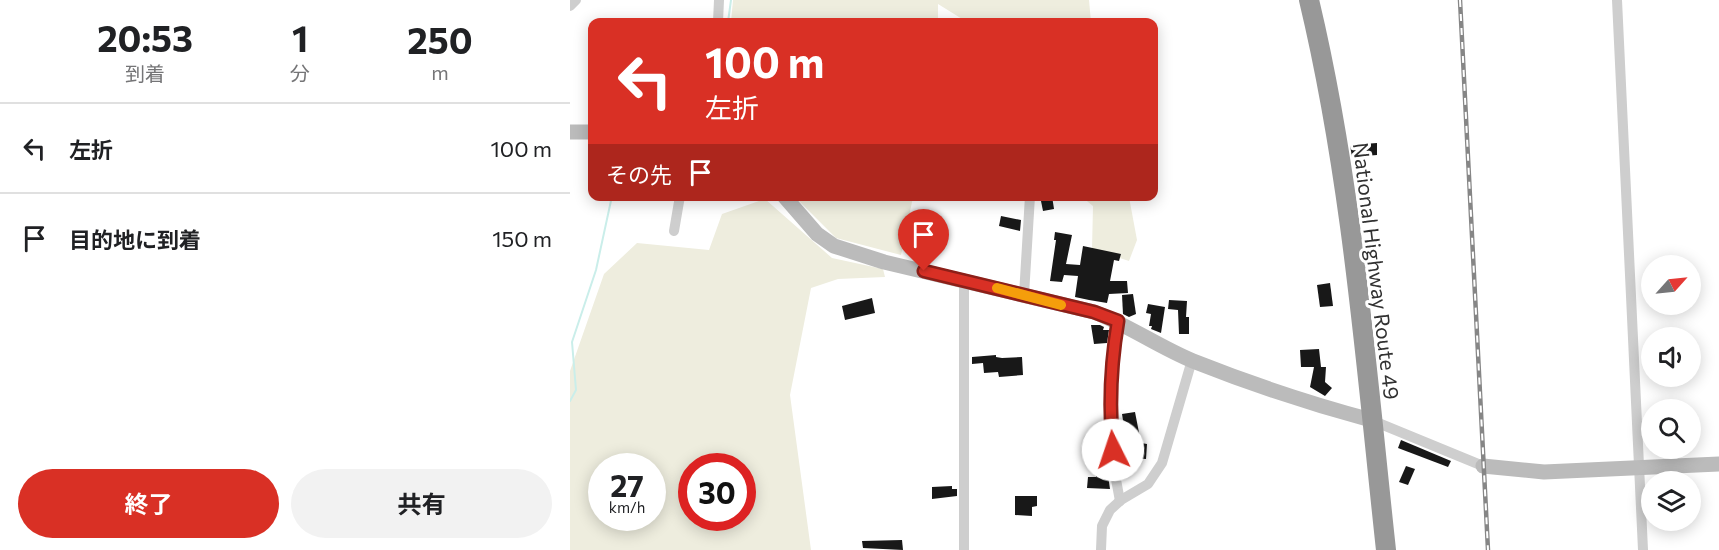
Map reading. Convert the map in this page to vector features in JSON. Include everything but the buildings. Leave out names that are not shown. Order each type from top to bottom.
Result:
[{"type":"highway","name":"National Highway Route 49","points":[[1309,0],[1322,53],[1363,327],[1386,550]]},
{"type":"street","points":[[570,6],[576,0]]},
{"type":"street","points":[[718,18],[719,0]]},
{"type":"street","points":[[1617,0],[1637,467],[1643,550]]},
{"type":"street","points":[[570,132],[588,132]]},
{"type":"street","points":[[674,231],[679,201]]},
{"type":"street","points":[[788,201],[817,234],[830,245],[884,262],[1094,312],[1118,321],[1192,360],[1301,399],[1371,420],[1484,466],[1544,472],[1719,464]]},
{"type":"street","points":[[1024,295],[1030,201]]},
{"type":"street","points":[[964,280],[964,550]]},
{"type":"street","points":[[1118,321],[1112,357],[1111,429],[1120,501]]},
{"type":"street","points":[[1101,550],[1105,518],[1120,501],[1148,484],[1162,463],[1192,360]]},
{"type":"shaded area","points":[[733,0],[1089,0],[1091,18],[961,18],[938,4],[938,18],[731,18]]},
{"type":"shaded area","points":[[759,201],[767,201],[832,258],[883,269],[885,277],[838,279],[811,288],[790,395],[811,550],[570,550],[570,371],[604,274],[637,243],[709,250],[722,214]]},
{"type":"shaded area","points":[[799,201],[912,201],[901,255],[836,238]]},
{"type":"shaded area","points":[[1087,201],[1130,201],[1137,240],[1129,261],[1092,249],[1093,206]]},
{"type":"waterway","points":[[729,18],[731,0]]},
{"type":"waterway","points":[[570,401],[576,390],[572,342],[596,270],[611,201]]},
{"type":"railway","points":[[1460,0],[1488,550]]},
{"type":"slow traffic","points":[[997,288],[1061,305]]},
{"type":"route","points":[[924,271],[1094,312],[1118,321],[1112,357],[1113,450]]}]
